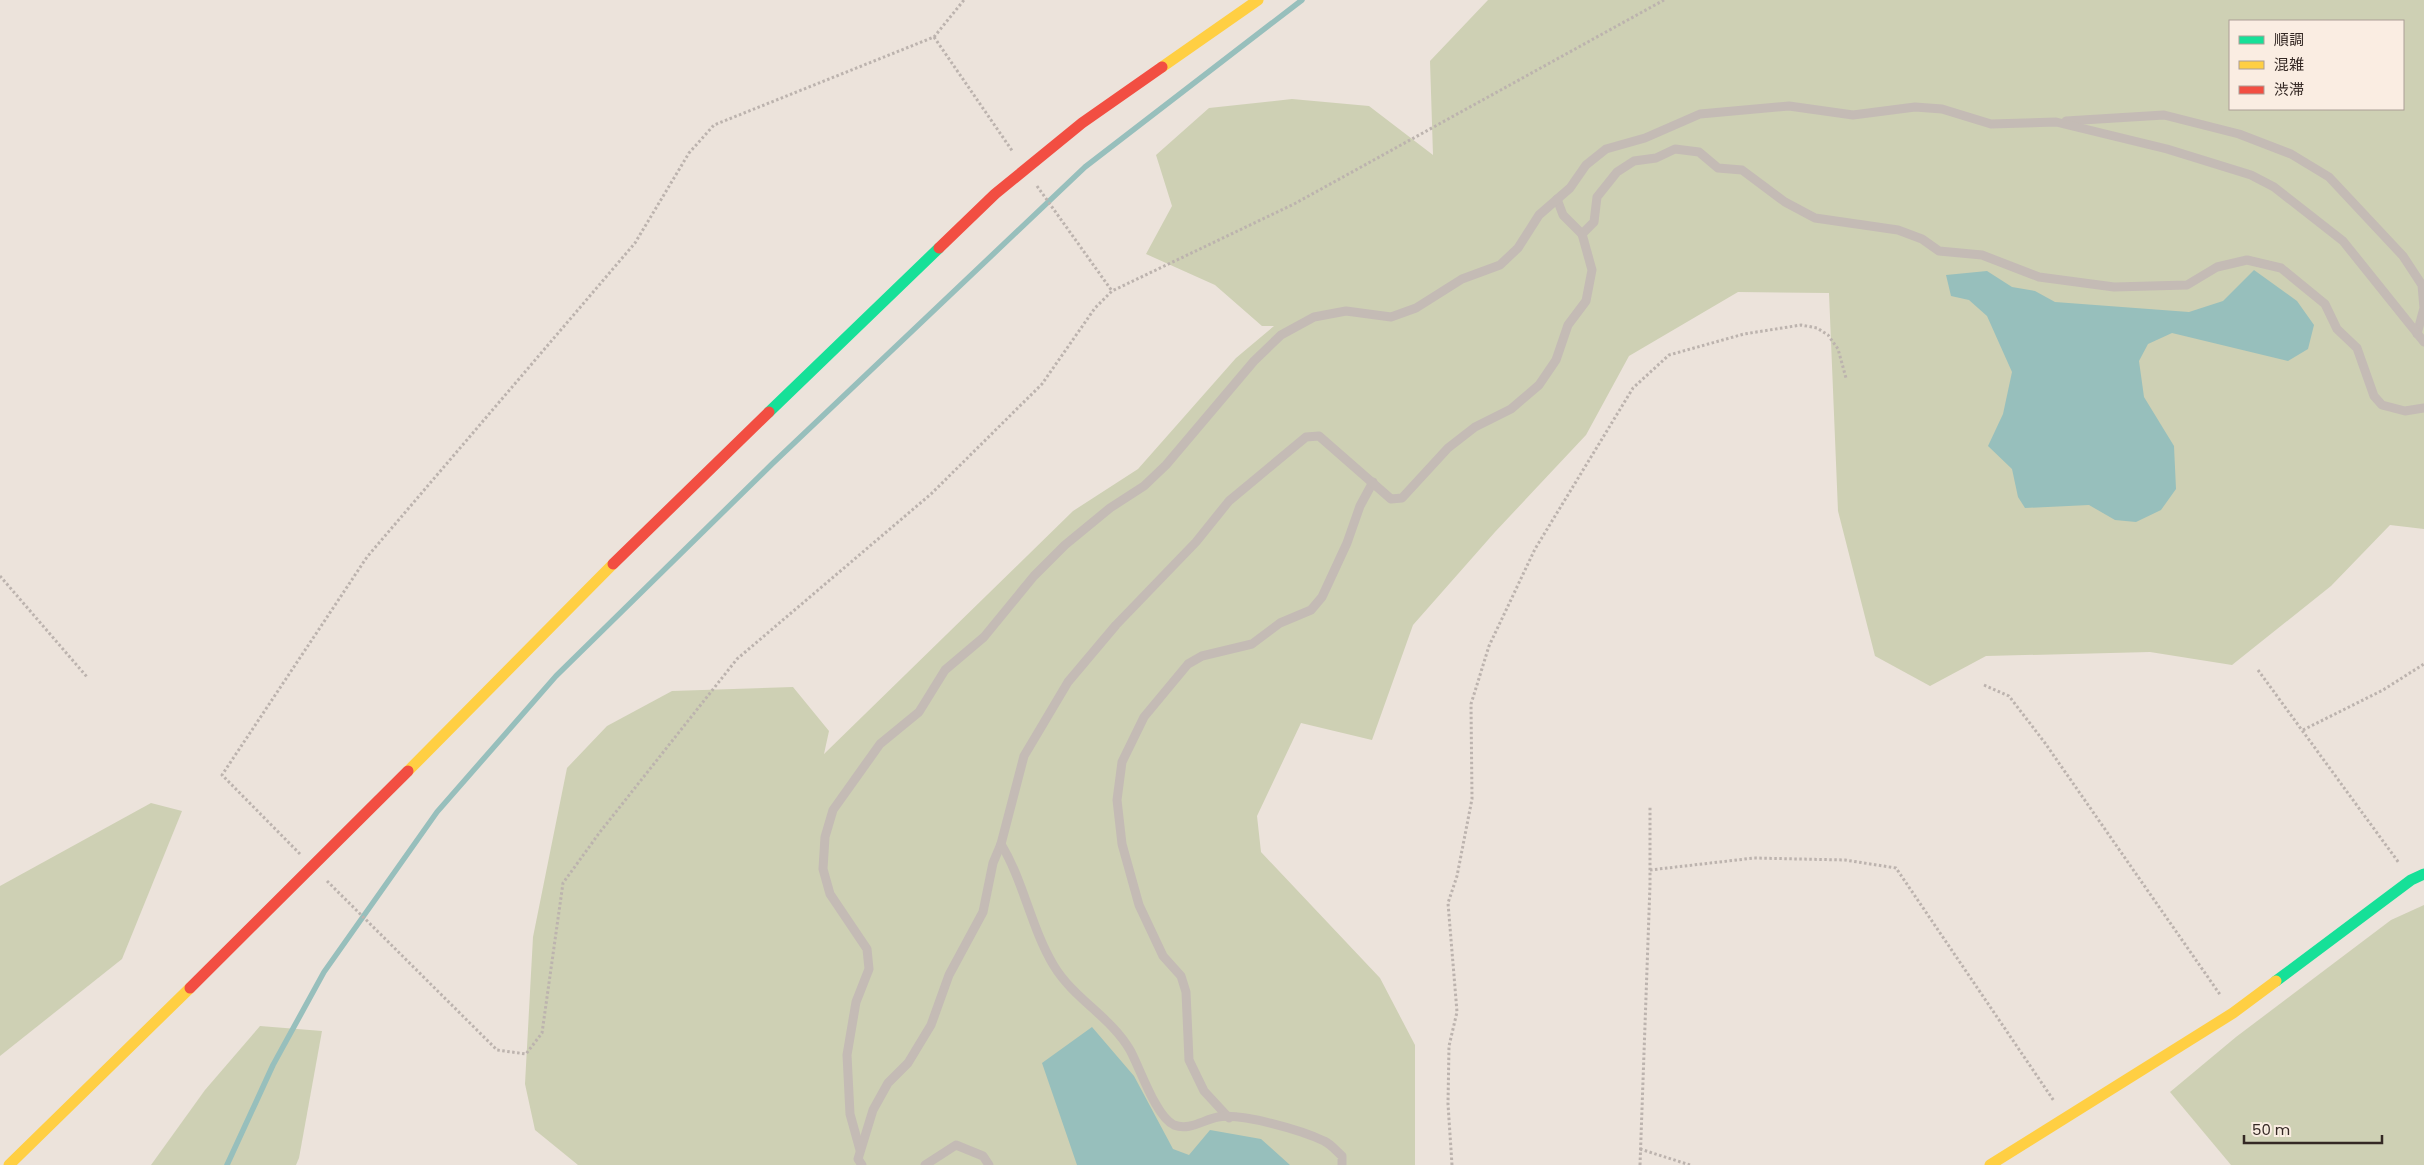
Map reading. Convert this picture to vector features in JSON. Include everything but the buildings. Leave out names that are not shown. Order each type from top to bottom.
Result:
[{"type":"street","points":[[9,1165],[313,868],[639,538],[996,194],[1082,123],[1258,0]]},
{"type":"street","points":[[1990,1165],[2233,1013],[2411,880],[2424,874]]},
{"type":"lane","points":[[860,1150],[850,1114],[847,1055],[856,1002],[869,969],[867,949],[830,894],[823,869],[825,837],[833,810],[880,744],[919,712],[945,670],[984,637],[1034,576],[1065,545],[1110,508],[1144,486],[1166,465],[1254,361],[1281,335],[1314,316],[1346,312],[1391,318],[1416,308],[1462,279],[1500,265],[1518,248],[1539,215],[1570,188],[1586,165],[1606,150],[1645,138],[1700,114],[1789,106],[1853,115],[1914,107],[1942,109],[1991,124],[2164,115],[2239,134],[2298,159],[2329,177],[2403,256],[2422,285],[2424,308],[2417,334]]},
{"type":"lane","points":[[2056,122],[2167,149],[2251,174],[2274,187],[2344,241],[2424,342]]},
{"type":"lane","points":[[1582,234],[1594,222],[1597,197],[1617,172],[1634,161],[1656,158],[1675,149],[1699,152],[1718,168],[1742,170],[1785,202],[1815,218],[1898,230],[1922,240],[1939,251],[1982,255],[2039,277],[2114,287],[2187,285],[2217,267],[2247,260],[2281,268],[2325,304],[2337,329],[2357,348],[2374,396],[2382,405],[2405,411],[2424,408]]},
{"type":"lane","points":[[862,1165],[858,1159],[873,1110],[888,1083],[908,1063],[931,1025],[949,974],[983,912],[993,863],[1024,756],[1068,682],[1116,625],[1196,542],[1229,500],[1306,437],[1319,436],[1391,499],[1402,498],[1448,448],[1475,427],[1512,409],[1539,385],[1556,360],[1568,325],[1586,301],[1592,270],[1582,234],[1563,215],[1557,199]]},
{"type":"lane","points":[[1230,1118],[1204,1091],[1189,1060],[1186,992],[1180,976],[1163,956],[1138,904],[1122,844],[1117,800],[1122,762],[1144,717],[1188,664],[1202,656],[1252,644],[1280,623],[1311,610],[1322,597],[1347,543],[1360,506],[1373,482]]},
{"type":"lane","points":[[1000,844],[1013,864],[1030,913],[1054,966],[1075,992],[1119,1036],[1129,1049],[1162,1114],[1172,1124],[1184,1128],[1219,1117],[1257,1120],[1326,1142],[1342,1156],[1342,1165]]},
{"type":"lane","points":[[925,1165],[956,1145],[983,1156],[989,1165]]},
{"type":"path","points":[[964,0],[934,37],[714,125],[689,153],[635,243],[367,557],[222,775],[497,1050],[526,1054],[542,1033],[563,883],[600,832],[737,659],[931,494],[1042,384],[1095,308],[1112,291],[1294,204],[1664,0]]},
{"type":"path","points":[[934,37],[1026,171],[1112,291]]},
{"type":"path","points":[[1452,1165],[1448,1104],[1449,1046],[1457,1012],[1448,903],[1457,876],[1472,799],[1471,704],[1489,646],[1535,549],[1633,388],[1669,354],[1744,334],[1801,325],[1817,328],[1828,335],[1838,349],[1846,378]]},
{"type":"path","points":[[0,576],[87,678]]},
{"type":"path","points":[[2303,730],[2383,690],[2424,664]]},
{"type":"path","points":[[2258,670],[2411,880]]},
{"type":"path","points":[[1984,686],[2009,696],[2045,743],[2233,1013]]},
{"type":"path","points":[[1640,1165],[1650,870],[1650,807]]},
{"type":"path","points":[[1650,870],[1754,858],[1846,860],[1896,868],[2066,1119]]},
{"type":"path","points":[[1640,1149],[1690,1165]]},
{"type":"green space","points":[[1488,0],[2424,0],[2424,529],[2390,525],[2331,586],[2232,665],[2150,652],[1986,656],[1930,686],[1875,656],[1838,511],[1829,293],[1738,292],[1629,356],[1586,435],[1495,532],[1413,625],[1372,740],[1301,723],[1257,816],[1261,852],[1380,978],[1415,1045],[1415,1165],[578,1165],[535,1130],[525,1084],[533,937],[567,768],[607,726],[672,691],[793,687],[829,731],[824,754],[1073,511],[1138,469],[1236,358],[1274,326],[1262,326],[1215,285],[1146,254],[1172,206],[1156,155],[1209,108],[1292,99],[1369,106],[1433,155],[1430,61]]},
{"type":"green space","points":[[151,803],[182,811],[122,959],[0,1056],[0,886]]},
{"type":"green space","points":[[2424,905],[2424,1165],[2231,1165],[2170,1092],[2236,1037],[2391,920]]},
{"type":"green space","points":[[260,1026],[322,1031],[299,1158],[296,1165],[151,1165],[205,1090]]},
{"type":"water","points":[[2254,270],[2297,301],[2314,325],[2308,349],[2288,361],[2172,333],[2148,344],[2139,361],[2144,397],[2174,446],[2176,489],[2161,510],[2136,522],[2115,520],[2089,505],[2025,508],[2018,497],[2012,469],[1988,446],[2003,414],[2012,372],[1987,316],[1969,300],[1951,296],[1946,275],[1987,271],[2012,287],[2035,291],[2055,302],[2189,312],[2223,301]]},
{"type":"water","points":[[1092,1027],[1134,1076],[1173,1149],[1189,1155],[1210,1130],[1261,1139],[1290,1165],[1077,1165],[1042,1063]]},
{"type":"waterway","points":[[227,1165],[273,1065],[324,972],[437,812],[556,676],[772,464],[1085,167],[1302,0]]},
{"type":"traffic: fast","points":[[769,412],[939,248]]},
{"type":"traffic: fast","points":[[2276,981],[2411,880],[2424,874]]},
{"type":"traffic: slow","points":[[1162,67],[1258,0]]},
{"type":"traffic: slow","points":[[408,771],[613,564]]},
{"type":"traffic: slow","points":[[1990,1165],[2233,1013],[2276,981]]},
{"type":"traffic: slow","points":[[9,1165],[190,988]]},
{"type":"traffic: jam","points":[[939,248],[995,194],[1082,123],[1162,67]]},
{"type":"traffic: jam","points":[[613,564],[769,412]]},
{"type":"traffic: jam","points":[[190,988],[408,771]]}]
